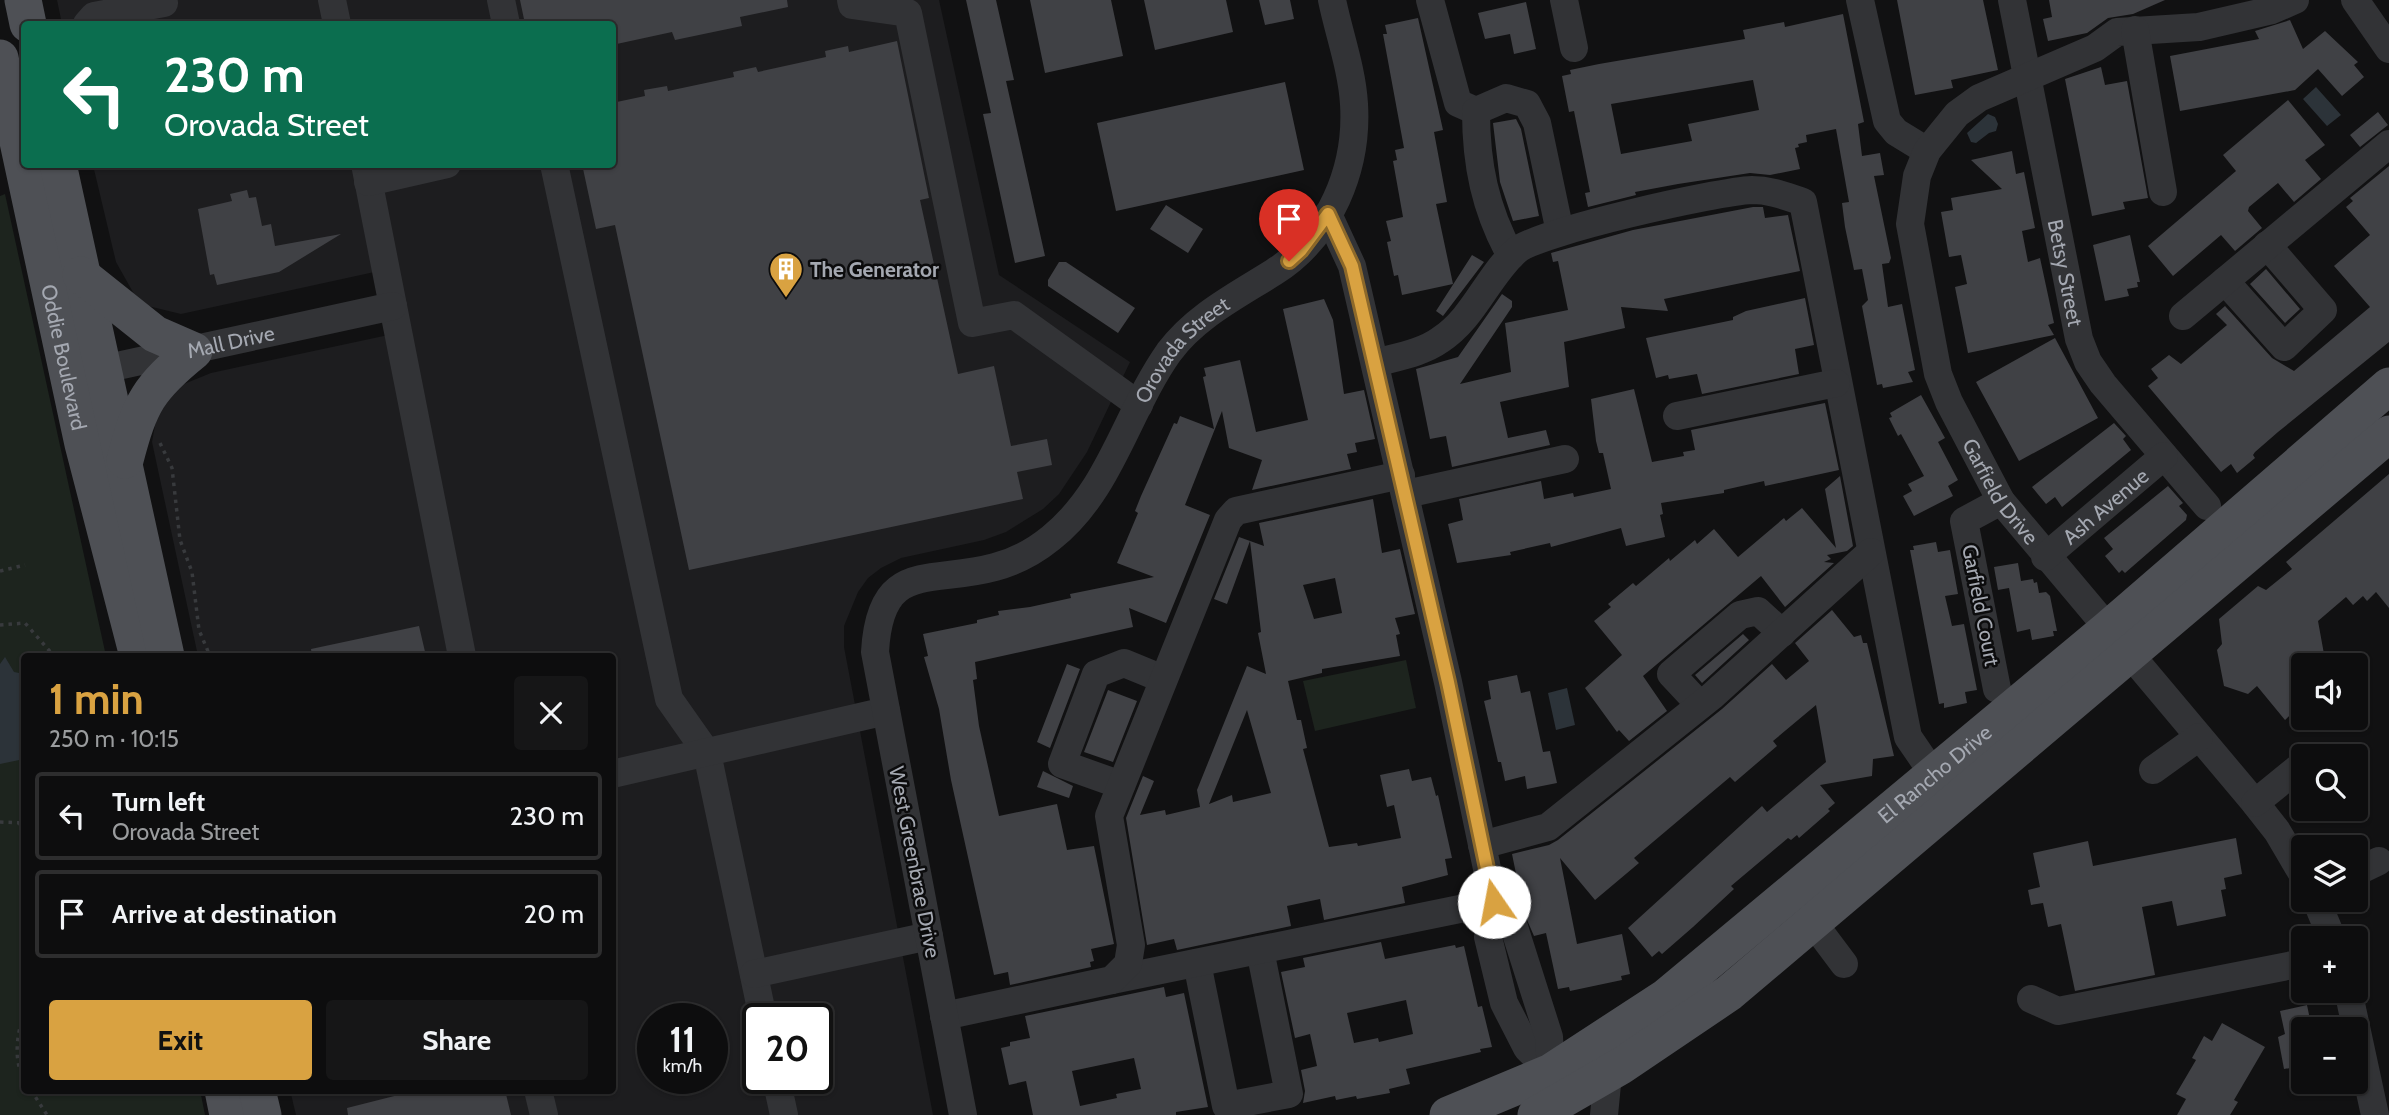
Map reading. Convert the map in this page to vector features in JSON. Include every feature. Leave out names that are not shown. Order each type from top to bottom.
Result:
[{"type":"main road","points":[[23,0],[27,21]]},
{"type":"main road","name":"Oddie Boulevard","points":[[0,58],[21,135]]},
{"type":"main road","name":"Oddie Boulevard","points":[[30,168],[86,373],[137,653]]},
{"type":"main road","name":"Oddie Boulevard","points":[[59,168],[81,275],[86,373],[123,468],[165,653]]},
{"type":"main road","points":[[81,275],[155,334],[194,351],[160,379],[145,399],[136,417],[123,468]]},
{"type":"main road","name":"El Rancho Drive","points":[[1536,1115],[1608,1074],[1729,993],[1814,924],[1953,801],[2389,386]]},
{"type":"main road","name":"El Rancho Drive","points":[[1448,1115],[1551,1072],[1666,997],[1934,775],[2118,642],[2388,437]]},
{"type":"main road","points":[[1506,1115],[1543,1091],[1551,1072]]},
{"type":"main road","points":[[224,1094],[228,1115]]},
{"type":"main road","points":[[258,1094],[263,1115]]},
{"type":"street","points":[[332,0],[336,21]]},
{"type":"street","points":[[501,0],[505,21]]},
{"type":"street","points":[[851,0],[852,5],[908,13],[972,323],[1014,315],[1139,405]]},
{"type":"street","name":"Orovada Street","points":[[881,609],[896,591],[915,579],[994,567],[1023,556],[1072,521],[1092,496],[1171,350],[1196,324],[1293,257],[1328,214],[1349,168],[1354,135],[1354,101],[1332,0]]},
{"type":"street","points":[[1430,0],[1458,103],[1476,111],[1506,98],[1527,104],[1537,123],[1560,232]]},
{"type":"street","points":[[1563,0],[1574,48]]},
{"type":"street","points":[[1860,0],[1887,121],[1896,132],[1927,151]]},
{"type":"street","name":"Betsy Street","points":[[2012,0],[2079,339],[2088,362],[2103,384],[2207,506]]},
{"type":"street","name":"Garfield Drive","points":[[2291,855],[2255,803],[2001,501],[1949,402],[1938,374],[1910,224],[1917,176],[1927,151],[1957,114],[1979,98],[2095,48],[2117,33],[2199,27],[2247,7],[2295,0]]},
{"type":"street","points":[[2355,0],[2389,49]]},
{"type":"street","points":[[90,21],[94,16],[164,4]]},
{"type":"street","points":[[2135,30],[2163,192]]},
{"type":"street","points":[[1476,111],[1476,150],[1492,222],[1511,257]]},
{"type":"street","points":[[2183,316],[2389,144]]},
{"type":"street","points":[[411,168],[367,173],[462,653]]},
{"type":"street","points":[[555,168],[669,699],[707,752],[761,1003]]},
{"type":"street","points":[[1375,363],[1440,341],[1464,320],[1517,250],[1540,238],[1748,190],[1774,191],[1803,202],[1836,383],[1908,737],[1934,775]]},
{"type":"street","points":[[1328,214],[1352,266],[1404,485],[1494,902],[1488,937],[1504,1003],[1527,1048],[1551,1072]]},
{"type":"street","points":[[2225,281],[2284,346],[2323,310],[2267,245]]},
{"type":"street","name":"Mall Drive","points":[[86,373],[393,306]]},
{"type":"street","points":[[1677,416],[1836,383]]},
{"type":"street","name":"Ash Avenue","points":[[2046,557],[2164,456]]},
{"type":"street","points":[[1112,980],[1128,964],[1131,945],[1109,816],[1228,520],[1236,511],[1565,459]]},
{"type":"street","name":"Garfield Court","points":[[1997,689],[1965,520],[2001,501]]},
{"type":"street","points":[[1482,845],[1548,827],[1700,705],[1871,552]]},
{"type":"street","name":"West Greenbrae Drive","points":[[881,609],[875,652],[963,1115]]},
{"type":"street","points":[[1700,705],[1671,674],[1740,615],[1758,611],[1782,633]]},
{"type":"street","points":[[1121,785],[1062,764],[1096,674],[1124,663],[1163,679]]},
{"type":"street","points":[[616,773],[886,711]]},
{"type":"street","points":[[2153,770],[2199,737]]},
{"type":"street","points":[[2255,803],[2291,774]]},
{"type":"street","points":[[944,1016],[1494,902]]},
{"type":"street","points":[[1814,924],[1844,964]]},
{"type":"street","points":[[754,974],[929,936]]},
{"type":"street","points":[[1197,963],[1226,1106],[1289,1094],[1260,950]]},
{"type":"street","points":[[2031,999],[2058,1011],[2291,965]]},
{"type":"street","points":[[2349,1003],[2369,1114]]},
{"type":"street","points":[[1604,1115],[1608,1074]]},
{"type":"street","points":[[539,1094],[544,1115]]},
{"type":"street","points":[[779,1094],[784,1115]]},
{"type":"path","points":[[159,433],[175,480],[180,541],[192,572],[199,630],[209,653]]},
{"type":"path","points":[[0,570],[24,565]]},
{"type":"path","points":[[0,625],[26,623],[51,653]]},
{"type":"path","points":[[0,822],[19,823],[21,826]]},
{"type":"path","points":[[21,1022],[17,1067],[21,1074]]},
{"type":"path","points":[[34,1094],[47,1115]]},
{"type":"shaded area","points":[[57,0],[939,0],[999,275],[1130,362],[1087,452],[1059,494],[1043,509],[1006,532],[984,540],[901,558],[881,568],[868,578],[858,592],[844,626],[844,647],[933,1115],[296,1115],[291,1094],[616,1094],[616,653],[197,653],[152,442],[158,409],[179,386],[211,373],[393,334],[379,271],[181,314],[148,306],[134,294],[116,262],[94,168],[616,168],[616,21],[61,21]]},
{"type":"shaded area","points":[[2316,87],[2341,115],[2327,126],[2303,99]]},
{"type":"shaded area","points":[[1988,114],[1995,117],[1998,124],[1996,131],[1976,143],[1971,142],[1967,133]]},
{"type":"shaded area","points":[[5,194],[105,653],[21,653],[21,1094],[201,1094],[205,1115],[0,1115],[0,196]]},
{"type":"shaded area","points":[[5,657],[14,672],[21,673],[21,760],[0,764],[0,664]]},
{"type":"shaded area","points":[[1406,660],[1416,708],[1315,731],[1303,681]]},
{"type":"shaded area","points":[[1567,688],[1575,725],[1556,730],[1548,693]]},
{"type":"building","points":[[520,0],[787,0],[788,7],[740,17],[742,26],[675,40],[672,32],[616,44],[616,21],[524,21]]},
{"type":"building","points":[[966,0],[996,0],[1014,80],[1006,81],[1045,256],[1015,263],[983,114],[991,113]]},
{"type":"building","points":[[1030,0],[1111,0],[1123,56],[1045,73]]},
{"type":"building","points":[[1144,0],[1226,0],[1233,32],[1155,50]]},
{"type":"building","points":[[1259,0],[1290,0],[1294,19],[1265,25]]},
{"type":"building","points":[[1897,0],[1983,0],[1998,70],[1951,80],[1953,88],[1915,95]]},
{"type":"building","points":[[2049,0],[2165,0],[2133,14],[2108,18],[2087,33],[2048,41],[2043,19],[2052,17]]},
{"type":"building","points":[[1526,2],[1536,49],[1514,54],[1510,34],[1485,39],[1478,13]]},
{"type":"building","points":[[1843,14],[1864,122],[1858,124],[1862,156],[1880,153],[1884,175],[1874,176],[1891,258],[1889,263],[1882,264],[1888,307],[1902,304],[1915,370],[1908,372],[1913,382],[1883,388],[1882,384],[1877,385],[1862,306],[1868,300],[1862,269],[1854,270],[1845,227],[1842,203],[1849,202],[1836,129],[1806,135],[1807,142],[1798,144],[1799,147],[1795,148],[1800,169],[1770,175],[1750,173],[1678,184],[1635,192],[1636,195],[1588,207],[1585,193],[1590,192],[1574,111],[1569,112],[1562,76],[1571,74],[1570,70],[1599,64],[1745,39],[1743,30],[1784,22],[1785,27]],"holes":[[[1753,80],[1759,110],[1688,124],[1692,141],[1621,154],[1611,104]]]},
{"type":"building","points":[[1418,18],[1443,130],[1434,132],[1447,202],[1436,204],[1453,284],[1402,295],[1398,275],[1394,276],[1386,221],[1403,217],[1393,161],[1397,160],[1395,150],[1404,148],[1383,34],[1387,34],[1385,25]]},
{"type":"building","points":[[2290,20],[2303,49],[2325,31],[2358,62],[2354,65],[2364,77],[2342,96],[2318,69],[2295,90],[2180,111],[2170,56],[2259,39],[2255,31]]},
{"type":"building","name":"The Generator","points":[[897,41],[929,198],[920,200],[958,374],[994,366],[1011,446],[1047,439],[1052,465],[1017,472],[1023,499],[689,570],[615,225],[596,229],[583,168],[616,168],[616,102],[645,96],[644,90],[667,86],[668,91],[734,77],[733,72],[756,67],[758,72],[826,57],[825,51],[848,46],[849,52]]},
{"type":"building","points":[[2101,67],[2105,85],[2127,81],[2148,198],[2123,202],[2125,209],[2092,216],[2065,79]]},
{"type":"building","points":[[1285,82],[1304,170],[1116,211],[1097,123]]},
{"type":"building","points":[[2288,100],[2325,145],[2305,160],[2321,179],[2294,202],[2278,183],[2249,207],[2248,211],[2262,228],[2235,251],[2221,235],[2173,276],[2148,246],[2236,171],[2223,155]]},
{"type":"building","points":[[2378,112],[2388,125],[2360,147],[2350,135]]},
{"type":"building","points":[[1516,119],[1521,129],[1539,216],[1513,221],[1500,182],[1493,123]]},
{"type":"building","points":[[2012,151],[2016,174],[2024,172],[2035,228],[2022,231],[2028,262],[2040,258],[2054,323],[2048,325],[2054,335],[1968,353],[1955,287],[1967,284],[1961,255],[1949,257],[1941,212],[1953,210],[1951,198],[2002,189],[1971,160]]},
{"type":"building","points":[[2389,166],[2389,342],[2278,432],[2255,452],[2255,458],[2237,473],[2231,464],[2221,472],[2148,386],[2158,378],[2151,369],[2169,355],[2181,364],[2227,325],[2216,314],[2225,306],[2272,358],[2294,371],[2370,307],[2334,266],[2370,235],[2346,207],[2353,201],[2350,198]]},
{"type":"building","points":[[247,190],[249,198],[256,197],[262,226],[271,224],[275,246],[341,234],[279,272],[217,285],[214,274],[210,275],[198,209],[232,201],[230,194]]},
{"type":"building","points":[[1166,205],[1203,229],[1188,253],[1150,229]]},
{"type":"building","points":[[1763,207],[1765,218],[1788,215],[1800,271],[1664,299],[1668,311],[1621,307],[1625,328],[1564,342],[1569,387],[1500,402],[1508,438],[1546,430],[1550,445],[1452,467],[1446,436],[1430,439],[1416,369],[1458,357],[1502,294],[1512,301],[1512,307],[1460,384],[1511,372],[1505,323],[1568,310],[1558,261],[1553,262],[1551,253],[1633,230]]},
{"type":"building","points":[[2130,235],[2140,282],[2137,282],[2138,287],[2127,289],[2129,296],[2105,301],[2093,245]]},
{"type":"building","points":[[1472,255],[1484,262],[1443,316],[1436,311]]},
{"type":"building","points":[[1059,262],[1066,262],[1135,308],[1118,333],[1048,286],[1048,280]]},
{"type":"building","points":[[2266,269],[2300,309],[2285,323],[2250,284]]},
{"type":"building","points":[[1805,298],[1814,345],[1795,349],[1799,374],[1702,394],[1697,374],[1669,379],[1668,375],[1656,378],[1646,338],[1733,320],[1733,317],[1746,311]]},
{"type":"building","points":[[1324,299],[1333,320],[1344,394],[1364,390],[1375,439],[1355,443],[1357,452],[1347,454],[1351,469],[1252,490],[1262,460],[1229,448],[1222,411],[1185,505],[1210,515],[1166,623],[1129,608],[1133,627],[975,662],[977,679],[973,680],[979,726],[999,816],[1057,804],[1067,850],[1094,846],[1114,944],[1091,949],[1094,961],[1090,962],[1091,967],[1010,985],[1008,972],[994,975],[951,780],[939,709],[924,657],[928,656],[923,634],[977,623],[977,620],[999,615],[998,611],[1030,607],[1071,598],[1070,594],[1154,577],[1117,563],[1138,513],[1135,511],[1141,496],[1174,423],[1177,424],[1180,416],[1214,429],[1203,377],[1206,376],[1204,368],[1240,360],[1256,432],[1308,420],[1283,309]]},
{"type":"building","points":[[2055,338],[2098,418],[2019,461],[1976,382]]},
{"type":"building","points":[[1634,389],[1652,462],[1684,456],[1683,452],[1695,450],[1691,430],[1825,403],[1839,470],[1765,486],[1764,481],[1724,490],[1724,493],[1661,503],[1663,514],[1660,515],[1665,537],[1626,546],[1621,528],[1551,547],[1550,543],[1510,552],[1511,555],[1457,563],[1448,524],[1463,520],[1459,499],[1541,481],[1544,499],[1573,493],[1574,497],[1611,489],[1603,453],[1599,453],[1596,441],[1591,399]]},
{"type":"building","points":[[1921,395],[1945,438],[1938,442],[1958,480],[1948,486],[1953,496],[1914,516],[1903,496],[1912,491],[1908,484],[1924,476],[1889,418],[1892,417],[1890,413]]},
{"type":"building","points":[[2114,423],[2126,436],[2123,439],[2131,450],[2062,507],[2055,497],[2046,504],[2032,487]]},
{"type":"building","points":[[2389,474],[2389,608],[2376,592],[2367,601],[2363,596],[2353,605],[2346,597],[2318,621],[2324,653],[2291,653],[2291,714],[2285,720],[2257,686],[2248,694],[2224,686],[2217,650],[2222,644],[2219,619],[2258,586],[2266,590],[2292,569],[2286,562]]},
{"type":"building","points":[[1840,476],[1853,546],[1847,551],[1827,555],[1831,559],[1824,562],[1834,563],[1785,607],[1761,576],[1643,676],[1667,711],[1629,741],[1619,730],[1617,732],[1585,688],[1622,655],[1594,621],[1611,607],[1608,604],[1633,583],[1636,586],[1669,558],[1670,561],[1695,540],[1697,544],[1714,529],[1738,557],[1784,518],[1786,521],[1802,508],[1836,548],[1825,489]]},
{"type":"building","points":[[2168,486],[2183,503],[2179,506],[2187,515],[2186,520],[2125,573],[2122,570],[2119,573],[2105,556],[2113,549],[2104,538]]},
{"type":"building","points":[[1373,499],[1382,553],[1400,549],[1415,614],[1395,618],[1400,634],[1396,635],[1400,656],[1322,669],[1322,673],[1288,681],[1297,720],[1301,720],[1307,748],[1303,749],[1329,847],[1357,843],[1358,846],[1401,838],[1394,805],[1387,807],[1380,775],[1409,769],[1412,781],[1431,777],[1436,796],[1438,795],[1452,858],[1445,859],[1448,875],[1402,887],[1405,903],[1324,920],[1320,899],[1287,906],[1291,926],[1177,950],[1174,939],[1147,945],[1126,818],[1143,776],[1154,781],[1140,815],[1165,810],[1166,815],[1200,807],[1197,790],[1247,666],[1266,674],[1258,633],[1261,632],[1250,541],[1227,604],[1214,599],[1239,537],[1264,546],[1259,523]],"holes":[[[1335,578],[1342,613],[1314,619],[1303,585]],[[1247,710],[1271,793],[1233,802],[1232,795],[1209,804]]]},
{"type":"building","points":[[1936,542],[1938,552],[1950,550],[1958,594],[1945,596],[1952,626],[1964,624],[1977,690],[1965,692],[1967,703],[1944,708],[1944,703],[1939,704],[1910,550],[1914,550],[1913,546]]},
{"type":"building","points":[[2018,563],[2021,581],[2033,579],[2034,583],[2037,582],[2039,593],[2046,592],[2050,596],[2057,631],[2053,631],[2054,636],[2032,640],[2030,629],[2017,632],[2009,588],[1998,590],[1994,567]]},
{"type":"building","points":[[1832,610],[1854,637],[1861,635],[1863,643],[1867,643],[1894,756],[1873,759],[1872,776],[1820,785],[1835,803],[1828,809],[1830,811],[1799,838],[1797,835],[1791,840],[1788,838],[1731,886],[1734,889],[1662,954],[1659,951],[1652,957],[1628,928],[1762,806],[1767,812],[1826,762],[1816,705],[1773,741],[1777,746],[1735,782],[1730,777],[1634,858],[1639,863],[1595,900],[1560,858],[1577,944],[1622,934],[1630,974],[1621,976],[1622,980],[1570,991],[1569,987],[1558,989],[1546,933],[1534,936],[1524,913],[1512,854],[1549,845],[1558,840],[1722,709],[1772,664],[1786,680],[1809,661],[1795,643]]},
{"type":"building","points":[[419,626],[425,653],[312,653],[311,649]]},
{"type":"building","points":[[1743,634],[1749,640],[1702,683],[1695,675]]},
{"type":"building","points":[[1067,664],[1080,669],[1050,748],[1037,742]]},
{"type":"building","points":[[1517,675],[1521,693],[1530,691],[1543,752],[1550,751],[1557,783],[1527,789],[1525,776],[1505,781],[1484,701],[1491,699],[1488,681]]},
{"type":"building","points":[[1108,690],[1137,701],[1113,762],[1084,752]]},
{"type":"building","points":[[1043,771],[1073,786],[1069,798],[1037,787]]},
{"type":"building","points":[[2236,838],[2242,874],[2224,878],[2226,889],[2221,890],[2226,916],[2177,926],[2172,901],[2142,907],[2155,975],[2075,991],[2061,924],[2048,927],[2043,903],[2031,905],[2028,890],[2040,887],[2033,853],[2088,841],[2093,866]]},
{"type":"building","points":[[1381,942],[1385,959],[1455,945],[1456,948],[1464,946],[1478,1007],[1482,1006],[1492,1047],[1480,1049],[1481,1052],[1406,1069],[1410,1084],[1389,1089],[1390,1093],[1357,1099],[1356,1096],[1336,1100],[1335,1096],[1303,1103],[1305,1091],[1301,1070],[1317,1066],[1310,1034],[1295,1038],[1281,972],[1305,967],[1303,958]],"holes":[[[1406,1000],[1413,1034],[1379,1042],[1378,1038],[1354,1043],[1347,1013]]]},
{"type":"building","points":[[1164,987],[1166,997],[1184,993],[1208,1107],[1176,1112],[1176,1115],[1033,1115],[1026,1081],[1009,1085],[1001,1048],[1010,1046],[1010,1042],[1030,1038],[1025,1016]],"holes":[[[1134,1058],[1141,1089],[1116,1094],[1117,1098],[1080,1106],[1072,1071]]]},
{"type":"building","points":[[2307,1005],[2310,1017],[2291,1017],[2291,1068],[2284,1069],[2278,1037],[2285,1034],[2280,1011]]},
{"type":"building","points":[[2222,1023],[2265,1047],[2234,1100],[2238,1102],[2230,1115],[2177,1115],[2186,1099],[2176,1094],[2196,1060],[2192,1058],[2204,1036],[2212,1041]]},
{"type":"building","points":[[402,1094],[506,1094],[511,1115],[348,1115],[347,1108]]},
{"type":"place","name":"The Generator","points":[[786,299]]},
{"type":"route","points":[[1289,261],[1322,225],[1328,214],[1352,266],[1448,682],[1494,902]]}]
